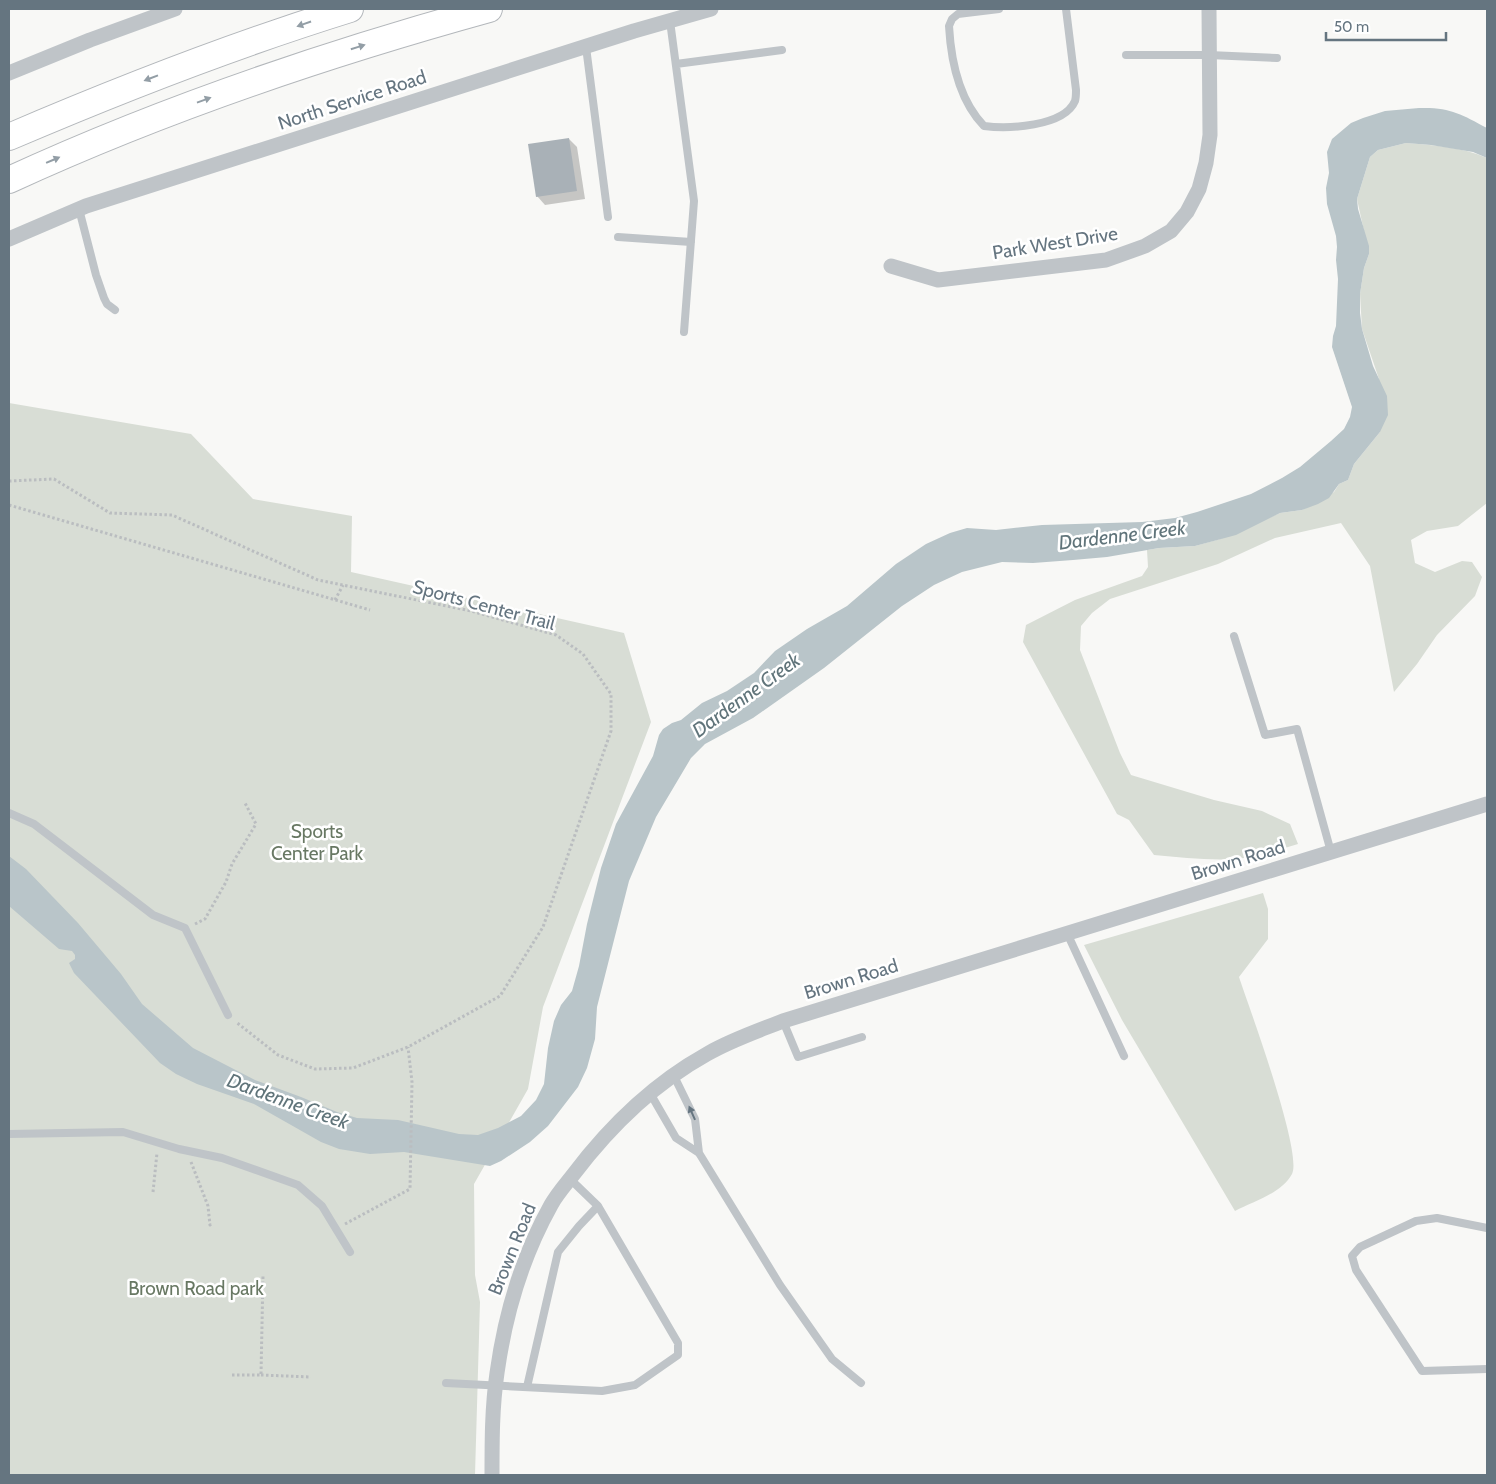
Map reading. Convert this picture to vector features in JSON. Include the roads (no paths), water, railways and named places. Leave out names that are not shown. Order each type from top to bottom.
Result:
[{"type":"highway","points":[[9,137],[152,78],[350,9]]},
{"type":"highway","points":[[9,180],[106,138],[234,90],[345,51],[489,9]]},
{"type":"street","points":[[9,73],[174,9]]},
{"type":"street","name":"North Service Road","points":[[9,239],[79,209],[711,9]]},
{"type":"street","name":"Park West Drive","points":[[891,266],[938,280],[1096,261],[1119,256],[1145,246],[1171,231],[1187,212],[1199,189],[1206,163],[1210,135],[1209,9]]},
{"type":"street","name":"Brown Road","points":[[492,1475],[492,1425],[504,1331],[515,1287],[531,1245],[548,1212],[592,1150],[618,1121],[674,1076],[707,1054],[744,1036],[783,1021],[1487,804]]},
{"type":"lane","points":[[999,9],[958,14],[952,18],[949,26],[959,86],[972,113],[984,126],[998,128],[1053,120],[1065,114],[1076,100],[1066,9]]},
{"type":"lane","points":[[670,21],[694,201],[684,332]]},
{"type":"lane","points":[[586,47],[608,217]]},
{"type":"lane","points":[[676,64],[782,50]]},
{"type":"lane","points":[[1126,55],[1209,55],[1277,58]]},
{"type":"lane","points":[[79,209],[104,298],[107,304],[115,310]]},
{"type":"lane","points":[[618,237],[691,242]]},
{"type":"lane","points":[[1234,636],[1265,735],[1297,729],[1331,852]]},
{"type":"lane","points":[[9,812],[34,824],[154,915],[185,928],[228,1015]]},
{"type":"lane","points":[[1068,933],[1124,1056]]},
{"type":"lane","points":[[783,1021],[798,1057],[862,1037]]},
{"type":"lane","points":[[674,1076],[695,1119],[699,1153],[780,1285],[832,1359],[861,1384]]},
{"type":"lane","points":[[650,1094],[676,1138],[699,1153]]},
{"type":"lane","points":[[9,1134],[124,1132],[186,1151],[222,1158],[298,1186],[322,1206],[350,1252]]},
{"type":"lane","points":[[446,1383],[602,1391],[635,1385],[678,1355],[678,1344],[598,1206],[570,1179]]},
{"type":"lane","points":[[527,1387],[558,1252],[598,1206]]},
{"type":"lane","points":[[1487,1228],[1437,1218],[1416,1221],[1360,1247],[1352,1256],[1356,1270],[1422,1371],[1487,1369]]},
{"type":"water","name":"Dardenne Creek","points":[[1419,108],[1455,112],[1487,128],[1487,158],[1473,152],[1406,143],[1378,150],[1370,157],[1357,199],[1358,209],[1369,246],[1360,294],[1360,313],[1362,329],[1373,366],[1387,396],[1388,415],[1380,432],[1354,464],[1348,480],[1339,484],[1329,498],[1318,504],[1302,510],[1280,513],[1236,535],[1195,546],[1159,548],[1107,557],[1073,560],[1033,563],[1002,562],[962,572],[934,585],[902,606],[824,668],[753,718],[705,744],[691,758],[656,817],[629,881],[597,1007],[595,1039],[587,1068],[578,1087],[548,1126],[530,1142],[501,1161],[490,1166],[404,1152],[370,1154],[339,1149],[321,1142],[254,1104],[197,1084],[176,1074],[160,1063],[74,973],[69,963],[75,959],[72,951],[59,949],[9,906],[9,856],[26,869],[78,923],[121,974],[142,1004],[193,1048],[255,1080],[357,1118],[398,1120],[459,1134],[478,1135],[498,1128],[521,1116],[536,1100],[544,1084],[548,1048],[554,1021],[561,1005],[572,991],[601,868],[616,824],[653,756],[659,735],[663,729],[681,720],[702,703],[727,691],[754,673],[775,651],[807,629],[847,606],[896,564],[926,544],[950,533],[967,528],[996,530],[1042,525],[1142,522],[1175,518],[1251,494],[1282,478],[1300,467],[1344,429],[1350,417],[1352,407],[1332,347],[1336,326],[1338,279],[1336,236],[1327,204],[1326,188],[1329,173],[1327,152],[1332,139],[1351,123],[1385,111]]},
{"type":"park label","name":"Sports Center Park","points":[[317,842]]},
{"type":"park label","name":"Brown Road park","points":[[196,1288]]}]
